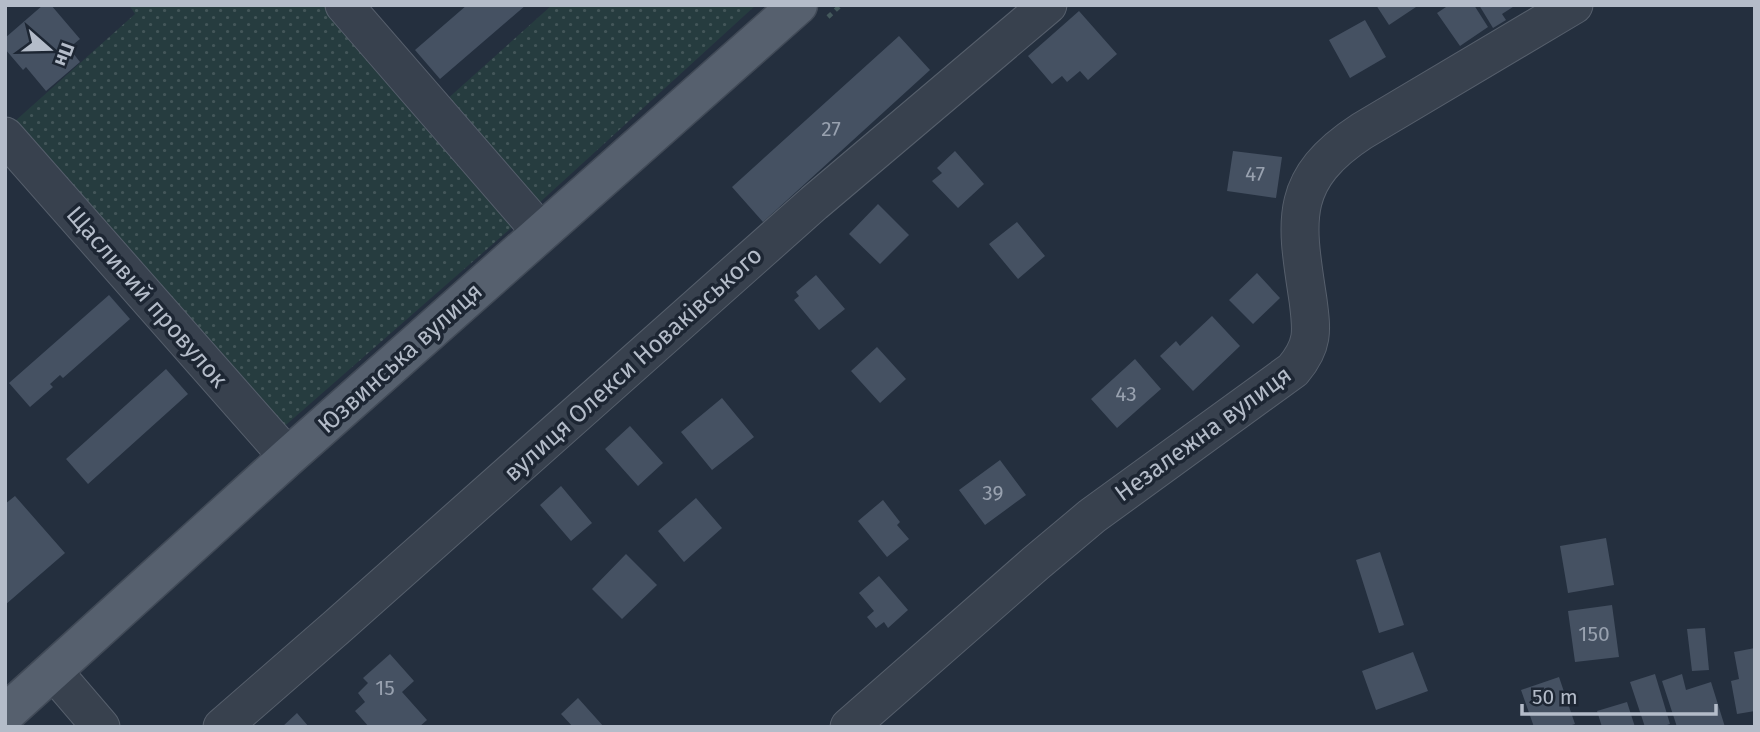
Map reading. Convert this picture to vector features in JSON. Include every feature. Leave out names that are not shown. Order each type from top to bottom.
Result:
[{"type":"main road","name":"Юзвинська вулиця","points":[[10,699],[53,671],[288,457],[798,5]]},
{"type":"street","points":[[344,5],[541,232]]},
{"type":"street","name":"вулиця Олекси Новаківського","points":[[222,727],[814,203],[1048,5]]},
{"type":"street","name":"Незалежна вулиця","points":[[849,727],[1092,516],[1293,370],[1310,344],[1312,328],[1299,240],[1299,222],[1311,179],[1329,155],[1362,131],[1574,5]]},
{"type":"street","name":"Щасливий провулок","points":[[5,136],[288,457]]},
{"type":"street","points":[[53,671],[101,727]]},
{"type":"green space","points":[[129,5],[344,5],[435,110],[552,5],[756,5],[526,215],[271,438],[5,130],[135,14]]},
{"type":"building","points":[[43,5],[51,5],[80,39],[69,48],[80,62],[46,91],[26,67],[23,70],[5,49],[5,38]]},
{"type":"building","points":[[467,5],[526,5],[440,79],[415,50]]},
{"type":"building","points":[[1376,5],[1419,5],[1389,25]]},
{"type":"building","points":[[1449,5],[1474,5],[1488,27],[1460,46],[1437,13]]},
{"type":"building","points":[[1479,5],[1516,5],[1502,14],[1506,20],[1493,28]]},
{"type":"building","points":[[1079,11],[1117,54],[1088,80],[1080,71],[1067,82],[1062,76],[1052,84],[1028,56]]},
{"type":"building","points":[[1365,20],[1386,57],[1350,78],[1329,40]]},
{"type":"building","points":[[899,36],[930,70],[763,222],[732,187]]},
{"type":"building","points":[[955,151],[984,184],[958,208],[932,181],[942,173],[937,168]]},
{"type":"building","points":[[1233,151],[1282,157],[1276,198],[1227,191]]},
{"type":"building","points":[[878,204],[909,235],[880,264],[849,234]]},
{"type":"building","points":[[1017,222],[1045,256],[1018,279],[989,244]]},
{"type":"building","points":[[1257,273],[1280,298],[1253,324],[1229,300]]},
{"type":"building","points":[[816,275],[845,309],[819,330],[794,300],[799,296],[796,292]]},
{"type":"building","points":[[109,295],[130,319],[63,378],[60,375],[50,384],[53,387],[30,407],[9,383]]},
{"type":"building","points":[[1212,316],[1240,346],[1193,391],[1160,356],[1176,341],[1180,346]]},
{"type":"building","points":[[877,347],[906,379],[880,403],[851,371]]},
{"type":"building","points":[[1135,359],[1161,389],[1117,428],[1091,399]]},
{"type":"building","points":[[166,369],[188,394],[88,484],[66,459]]},
{"type":"building","points":[[722,398],[754,437],[712,470],[681,432]]},
{"type":"building","points":[[630,426],[663,463],[638,486],[605,449]]},
{"type":"building","points":[[1000,460],[1026,495],[985,525],[959,490]]},
{"type":"building","points":[[561,486],[592,523],[571,541],[540,505]]},
{"type":"building","points":[[15,496],[65,553],[5,605],[5,504]]},
{"type":"building","points":[[696,498],[722,528],[684,562],[658,531]]},
{"type":"building","points":[[883,500],[900,522],[897,525],[909,539],[887,557],[858,521]]},
{"type":"building","points":[[1606,538],[1614,585],[1568,593],[1560,546]]},
{"type":"building","points":[[1380,552],[1404,625],[1379,633],[1356,560]]},
{"type":"building","points":[[626,554],[657,585],[622,619],[592,589]]},
{"type":"building","points":[[879,576],[908,610],[888,628],[884,622],[876,628],[867,617],[874,611],[859,593]]},
{"type":"building","points":[[1612,605],[1619,657],[1575,662],[1568,611]]},
{"type":"building","points":[[1705,628],[1709,670],[1692,671],[1687,629]]},
{"type":"building","points":[[1755,648],[1755,711],[1737,714],[1731,681],[1739,679],[1734,652]]},
{"type":"building","points":[[1413,652],[1428,691],[1376,710],[1362,671]]},
{"type":"building","points":[[390,654],[414,681],[402,692],[427,720],[419,727],[369,727],[355,711],[365,702],[358,693],[368,683],[363,678]]},
{"type":"building","points":[[1655,674],[1670,724],[1645,727],[1630,682]]},
{"type":"building","points":[[1682,674],[1686,690],[1711,682],[1725,727],[1677,727],[1662,681]]},
{"type":"building","points":[[1559,677],[1575,724],[1566,727],[1534,727],[1521,690]]},
{"type":"building","points":[[578,698],[604,727],[573,727],[561,714]]},
{"type":"building","points":[[1627,702],[1635,727],[1602,727],[1597,711]]},
{"type":"building","points":[[297,713],[309,727],[282,727]]}]
